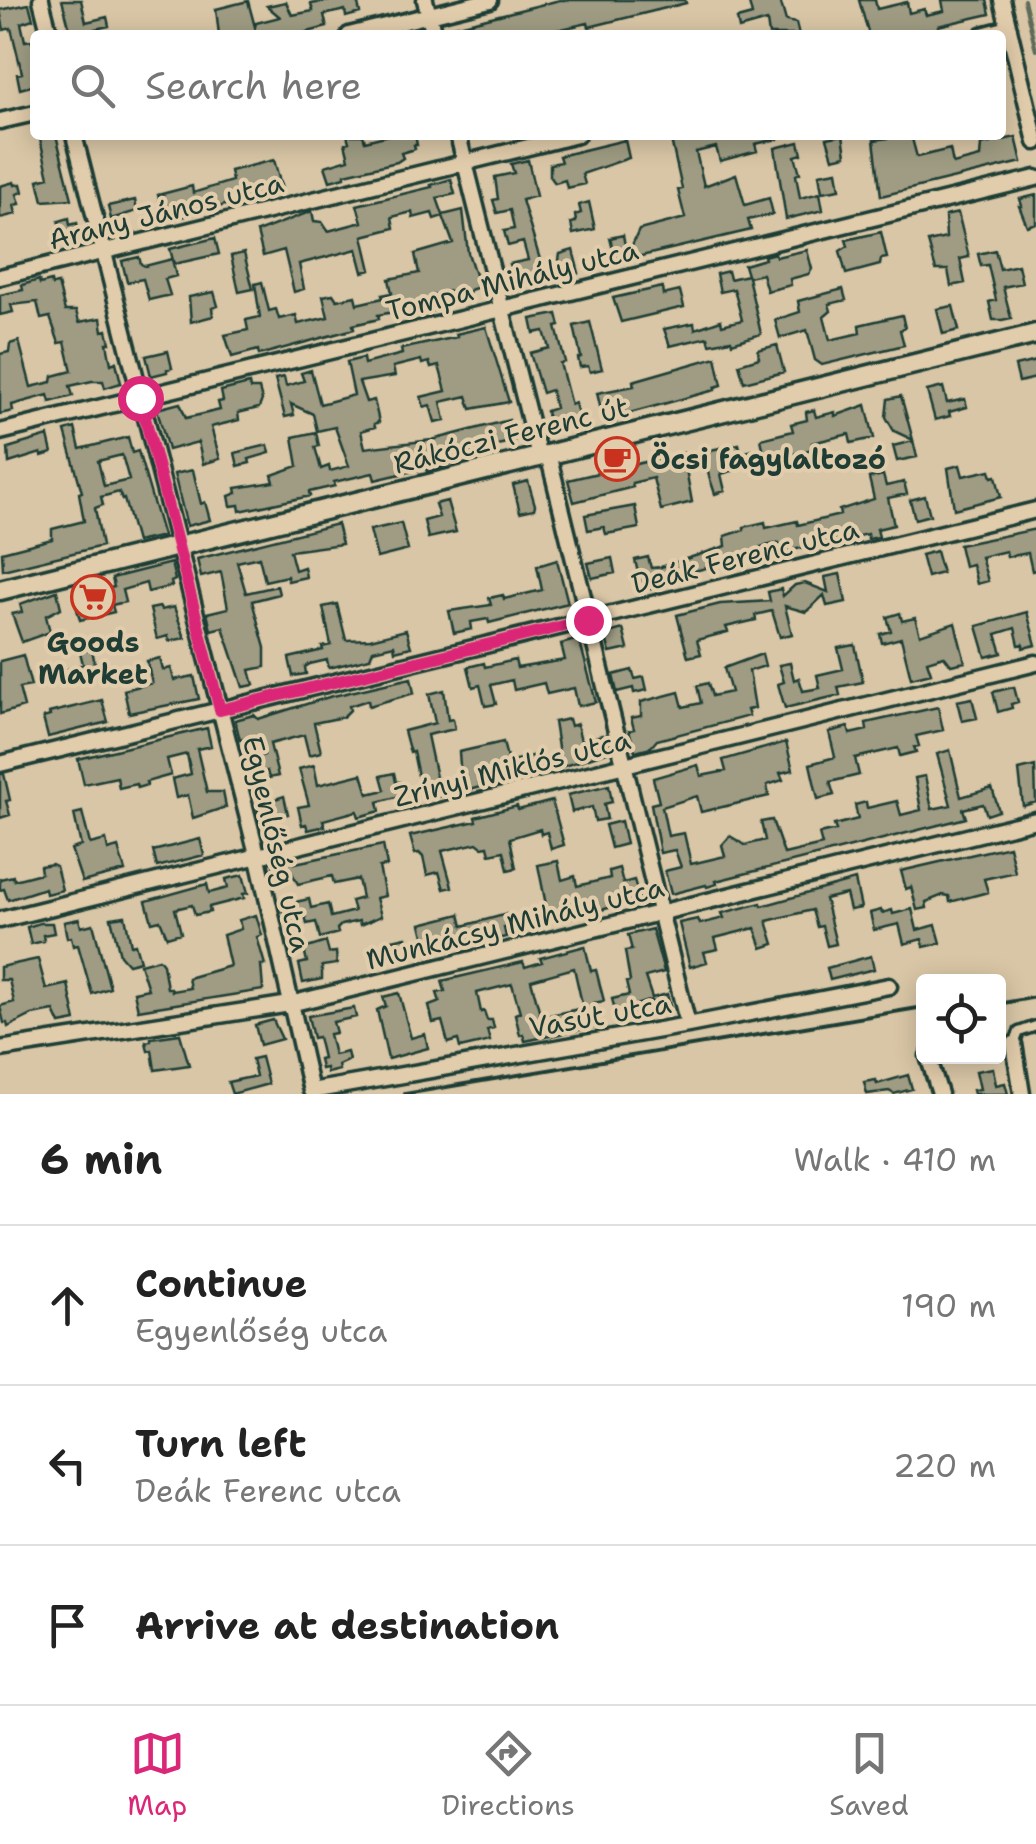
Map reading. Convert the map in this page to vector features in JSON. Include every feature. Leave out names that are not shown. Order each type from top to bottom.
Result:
[{"type":"street","points":[[41,0],[49,30]]},
{"type":"street","points":[[363,30],[427,8],[490,0]]},
{"type":"street","points":[[1002,0],[1036,142]]},
{"type":"street","points":[[1001,30],[1009,28]]},
{"type":"street","points":[[0,121],[30,113]]},
{"type":"street","name":"Egyenlőség utca","points":[[75,140],[258,858],[311,1091],[319,1090]]},
{"type":"street","points":[[459,140],[588,620],[688,1025]]},
{"type":"street","name":"Arany János utca","points":[[0,277],[557,140]]},
{"type":"street","name":"Tompa Mihály utca","points":[[0,432],[1036,178]]},
{"type":"street","name":"Rákóczi Ferenc út","points":[[0,590],[1036,334]]},
{"type":"street","name":"Deák Ferenc utca","points":[[0,764],[1036,510]]},
{"type":"street","name":"Zrínyi Miklós utca","points":[[0,920],[1036,663]]},
{"type":"street","name":"Munkácsy Mihály utca","points":[[0,1049],[290,1004],[1036,820]]},
{"type":"street","name":"Vasút utca","points":[[319,1090],[889,986]]},
{"type":"street","points":[[1014,1044],[1022,1094]]},
{"type":"street","points":[[931,1064],[940,1094]]},
{"type":"lane","points":[[1014,1044],[1019,1032],[1036,1026]]},
{"type":"building","points":[[62,0],[81,0],[86,22],[107,17],[109,26],[65,30],[69,26]]},
{"type":"building","points":[[357,0],[360,13],[346,17],[345,10],[324,15],[327,27],[315,30],[218,30],[216,9],[248,1],[255,27],[256,23],[280,17],[267,6],[286,2],[292,15],[313,11],[311,4]]},
{"type":"building","points":[[560,0],[686,3],[589,27],[588,23],[557,30],[456,30],[455,26]]},
{"type":"building","points":[[780,0],[786,21],[796,23],[798,30],[768,30],[767,21],[739,29],[737,19],[752,15],[749,3]]},
{"type":"building","points":[[859,0],[875,0],[877,9],[907,2],[909,13],[924,9],[926,15],[944,11],[942,0],[987,0],[990,14],[938,26],[939,30],[868,30]]},
{"type":"building","points":[[29,4],[33,19],[21,23],[25,41],[30,40],[30,86],[20,89],[17,74],[22,73],[11,28],[4,30],[0,10]]},
{"type":"building","points":[[1016,137],[1022,162],[881,196],[874,140],[912,140],[917,157],[950,149],[953,164],[980,157],[981,145]]},
{"type":"building","points":[[40,140],[57,140],[72,199],[43,201],[38,180],[49,177]]},
{"type":"building","points":[[416,140],[417,145],[401,153],[403,158],[397,162],[330,181],[325,166],[349,159],[345,143]]},
{"type":"building","points":[[625,140],[629,158],[582,174],[585,184],[567,188],[565,180],[555,183],[550,176],[550,164],[561,162],[559,156]]},
{"type":"building","points":[[671,140],[773,140],[755,144],[757,151],[720,161],[716,147],[696,152],[704,186],[736,174],[745,205],[769,198],[773,214],[748,220],[751,230],[616,262],[610,238],[623,235],[627,256],[639,230],[685,218],[678,190],[682,189]]},
{"type":"building","points":[[828,140],[844,140],[846,155],[833,158]]},
{"type":"building","points":[[799,142],[802,154],[795,156],[800,198],[820,193],[823,210],[786,219],[775,148]]},
{"type":"building","points":[[274,160],[283,193],[270,197],[269,193],[171,220],[168,208],[162,209],[158,195],[192,186],[193,193],[232,181],[230,171]]},
{"type":"building","points":[[528,160],[536,196],[522,200],[545,276],[513,279],[509,264],[528,260],[523,242],[508,246],[504,231],[514,229],[510,210],[497,213],[493,200],[498,199],[495,177],[514,173],[511,164]]},
{"type":"building","points":[[837,171],[840,189],[822,192],[819,174]]},
{"type":"building","points":[[451,179],[455,194],[437,198],[443,215],[463,210],[468,253],[479,287],[470,290],[467,299],[452,303],[449,291],[431,296],[435,310],[420,314],[419,307],[378,315],[379,319],[353,325],[354,329],[259,355],[258,350],[232,357],[225,335],[248,330],[246,320],[260,317],[255,284],[262,282],[269,311],[276,309],[279,319],[296,315],[298,324],[328,317],[323,296],[333,294],[337,300],[355,296],[357,304],[383,298],[382,295],[392,293],[389,279],[419,273],[415,254],[453,243],[443,216],[434,219],[432,213],[413,218],[412,212],[392,217],[394,228],[363,236],[371,270],[363,272],[357,249],[299,264],[304,289],[294,292],[284,250],[263,256],[257,232],[312,211],[314,221],[322,222],[328,231],[362,222],[357,205]]},
{"type":"building","points":[[21,184],[23,192],[17,194],[20,204],[14,205],[16,214],[0,218],[0,186]]},
{"type":"building","points":[[1036,195],[1036,223],[1027,226],[1020,199]]},
{"type":"building","points":[[135,200],[137,211],[111,219],[108,206]]},
{"type":"building","points":[[589,202],[595,229],[573,234],[571,223],[581,213],[579,205]]},
{"type":"building","points":[[958,213],[969,257],[960,259],[965,283],[951,286],[948,270],[936,270],[928,242],[946,238],[945,216]]},
{"type":"building","points":[[69,218],[70,225],[77,223],[82,242],[65,246],[59,221]]},
{"type":"building","points":[[881,232],[887,258],[881,259],[880,265],[846,274],[840,251],[848,246],[846,240]]},
{"type":"building","points":[[215,238],[219,254],[174,264],[170,249]]},
{"type":"building","points":[[573,250],[579,273],[566,276],[560,254]]},
{"type":"building","points":[[807,250],[812,269],[809,274],[790,279],[791,285],[767,291],[762,274],[748,277],[761,334],[732,343],[731,340],[710,344],[708,337],[670,346],[664,329],[694,323],[695,329],[721,320],[722,325],[742,320],[734,289],[720,292],[716,274],[728,271],[730,279],[747,275],[744,265],[765,259],[764,256]]},
{"type":"building","points":[[995,250],[1000,269],[1018,265],[1022,283],[1003,287],[1011,318],[1002,320],[993,320],[989,302],[996,300],[988,265],[981,266],[978,254]]},
{"type":"building","points":[[244,253],[253,289],[239,292],[231,256]]},
{"type":"building","points":[[139,257],[145,266],[172,259],[176,276],[165,279],[170,295],[149,300],[143,279],[127,282],[122,261]]},
{"type":"building","points":[[39,280],[40,284],[58,284],[65,311],[76,311],[79,322],[101,318],[110,343],[111,364],[116,362],[121,383],[105,388],[103,381],[70,386],[73,396],[50,402],[48,395],[12,405],[13,411],[0,414],[0,354],[9,352],[10,344],[19,341],[31,387],[72,371],[65,342],[59,343],[50,317],[41,319],[37,302],[11,305],[13,312],[0,315],[0,295],[23,290],[22,285]]},
{"type":"building","points":[[662,287],[663,295],[680,291],[684,307],[621,322],[613,298]]},
{"type":"building","points":[[843,289],[846,300],[829,304],[831,311],[824,317],[830,340],[860,333],[859,325],[902,315],[904,345],[822,365],[815,360],[807,330],[780,338],[775,320],[800,312],[798,301]]},
{"type":"building","points":[[214,292],[218,306],[212,308],[213,316],[191,322],[189,297]]},
{"type":"building","points":[[953,306],[959,330],[943,334],[937,309]]},
{"type":"building","points":[[557,314],[560,326],[556,327],[565,362],[560,363],[571,405],[575,403],[580,422],[554,432],[546,411],[555,408],[551,390],[542,393],[530,353],[549,348],[544,331],[534,333],[531,319]]},
{"type":"building","points":[[590,322],[602,369],[590,372],[588,366],[580,367],[574,326]]},
{"type":"building","points":[[486,327],[509,402],[471,409],[467,396],[441,402],[445,420],[435,422],[430,405],[424,407],[421,397],[446,391],[439,366],[431,368],[429,362],[422,364],[421,360],[393,367],[395,376],[359,382],[366,402],[374,400],[379,422],[361,431],[365,448],[432,440],[509,420],[514,441],[469,452],[470,457],[427,472],[426,468],[375,480],[373,473],[334,482],[335,486],[309,492],[310,496],[240,511],[239,505],[231,506],[229,496],[237,493],[236,488],[274,482],[272,475],[298,466],[293,437],[316,432],[321,469],[349,466],[335,427],[317,431],[313,414],[291,404],[294,415],[285,417],[275,379],[284,377],[286,386],[304,381],[301,373],[311,370],[320,404],[354,395],[347,362],[363,358],[364,364],[402,354],[401,349]]},
{"type":"building","points":[[777,345],[784,372],[744,382],[739,364],[759,358],[758,350]]},
{"type":"building","points":[[168,351],[172,368],[151,376],[146,356]]},
{"type":"building","points":[[716,357],[722,385],[715,390],[604,423],[597,393],[634,386],[633,381]]},
{"type":"building","points":[[1036,361],[1036,378],[1019,382],[1015,366]]},
{"type":"building","points":[[249,384],[250,389],[259,389],[259,408],[238,413],[239,420],[211,427],[220,459],[203,464],[198,442],[168,450],[157,409],[180,403],[186,418],[220,410],[221,391]]},
{"type":"building","points":[[943,387],[947,403],[965,399],[967,407],[935,420],[927,391]]},
{"type":"building","points":[[901,396],[913,440],[894,431],[886,417],[888,399]]},
{"type":"building","points":[[866,405],[874,438],[851,443],[849,434],[812,443],[813,449],[777,458],[779,468],[767,471],[764,462],[721,474],[725,491],[715,494],[701,452],[739,444],[741,453],[763,448],[761,439],[793,431],[791,424],[807,420],[806,412],[814,410],[816,417],[835,412],[835,416]]},
{"type":"building","points":[[75,428],[80,449],[128,437],[132,453],[138,451],[163,536],[136,542],[119,492],[101,497],[103,505],[95,508],[102,546],[3,570],[2,552],[52,539],[52,529],[84,521],[79,493],[82,492],[65,431]],"holes":[[[122,455],[129,480],[104,486],[98,461]]]},
{"type":"building","points":[[48,436],[52,453],[9,463],[8,448]]},
{"type":"building","points":[[913,441],[917,457],[897,461],[893,446]]},
{"type":"building","points":[[268,445],[270,453],[238,466],[235,453]]},
{"type":"building","points":[[683,453],[692,502],[661,510],[653,478],[574,502],[568,480]]},
{"type":"building","points":[[960,465],[963,476],[990,470],[992,477],[996,476],[1001,497],[954,509],[948,468]]},
{"type":"building","points":[[193,470],[201,504],[205,502],[210,520],[187,526],[174,474]]},
{"type":"building","points":[[883,475],[886,486],[904,482],[907,494],[888,498],[894,525],[877,529],[879,537],[846,537],[781,553],[779,543],[761,547],[764,557],[678,575],[665,580],[666,586],[651,589],[649,584],[636,588],[635,560],[648,557],[651,568],[661,567],[726,546],[725,536],[744,527],[765,522],[766,528],[797,521],[798,525],[840,515],[839,510],[874,499],[869,478]]},
{"type":"building","points":[[528,481],[534,509],[520,512],[513,485]]},
{"type":"building","points":[[925,496],[930,515],[915,519],[910,500]]},
{"type":"building","points":[[447,501],[456,532],[428,538],[424,521],[439,517],[435,504]]},
{"type":"building","points":[[635,506],[639,528],[606,534],[604,527],[588,530],[585,515]]},
{"type":"building","points":[[401,523],[408,550],[377,558],[370,530]]},
{"type":"building","points":[[337,524],[342,544],[290,551],[295,570],[304,567],[306,577],[265,581],[259,557],[237,562],[246,593],[277,586],[279,594],[252,601],[265,648],[265,667],[250,670],[254,685],[243,687],[223,627],[211,630],[207,613],[228,608],[221,572],[201,577],[197,559]]},
{"type":"building","points":[[1036,529],[1036,570],[1032,571],[1028,553],[1007,557],[1006,551],[981,557],[988,581],[977,584],[972,564],[964,566],[959,545]]},
{"type":"building","points":[[936,551],[942,573],[927,577],[921,555]]},
{"type":"building","points":[[612,558],[615,573],[592,578],[588,563]]},
{"type":"building","points":[[557,560],[568,603],[489,623],[488,619],[471,622],[472,629],[454,633],[449,611],[491,605],[489,598],[503,595],[504,599],[542,590],[537,566]]},
{"type":"building","points":[[171,563],[175,580],[172,586],[148,592],[146,583],[122,590],[125,602],[112,605],[114,612],[80,620],[74,598],[114,587],[112,578]]},
{"type":"building","points":[[840,574],[846,602],[827,606],[824,595],[806,612],[785,606],[792,634],[780,637],[772,611],[755,615],[756,620],[726,627],[728,632],[697,640],[701,654],[688,657],[677,615],[720,604],[770,601],[768,592],[781,589],[783,596],[795,585],[805,583],[828,592],[825,577]]},
{"type":"building","points":[[57,591],[61,608],[46,616],[50,632],[22,642],[12,614],[22,612],[20,604]]},
{"type":"building","points":[[337,604],[346,640],[406,630],[411,647],[395,651],[394,645],[373,650],[370,658],[329,668],[327,660],[310,664],[305,667],[306,674],[293,676],[289,658],[331,645],[323,607]]},
{"type":"building","points":[[174,607],[185,638],[157,639],[150,609]]},
{"type":"building","points":[[1027,612],[1036,645],[1019,645],[1015,628],[996,634],[1002,653],[986,657],[977,626]]},
{"type":"building","points":[[900,613],[902,621],[915,618],[920,635],[955,623],[965,662],[951,665],[944,656],[927,661],[931,673],[911,678],[901,638],[882,643],[880,634],[891,631],[887,617]]},
{"type":"building","points":[[623,629],[628,649],[610,653],[605,634]]},
{"type":"building","points":[[579,639],[596,702],[578,706],[574,688],[547,694],[544,683],[514,690],[512,680],[491,685],[496,704],[485,706],[480,685],[473,687],[468,667],[515,660],[517,668],[565,660],[561,644]]},
{"type":"building","points":[[855,645],[863,682],[838,687],[840,695],[785,708],[778,684],[784,682],[779,665],[790,663],[794,680],[799,678],[803,691],[820,688],[817,675],[843,669],[838,648]]},
{"type":"building","points":[[92,649],[96,670],[67,678],[65,670],[83,664],[80,652]]},
{"type":"building","points":[[762,654],[765,666],[749,671],[755,708],[747,710],[749,716],[657,740],[651,747],[635,751],[629,730],[634,729],[631,718],[641,716],[641,702],[679,692],[683,707],[701,703],[697,686],[708,683],[712,696],[731,692],[724,668]]},
{"type":"building","points":[[23,655],[31,686],[19,688],[24,707],[0,714],[0,661]]},
{"type":"building","points":[[160,658],[163,670],[171,668],[174,680],[194,676],[199,699],[129,713],[124,690],[152,683],[147,661]]},
{"type":"building","points":[[632,670],[635,679],[644,677],[647,690],[617,692],[613,675]]},
{"type":"building","points":[[411,678],[414,693],[369,706],[368,700],[349,706],[343,717],[314,723],[321,752],[309,755],[304,735],[270,744],[278,776],[269,778],[267,771],[250,776],[245,760],[264,755],[260,735],[240,740],[235,720],[254,715],[258,719]]},
{"type":"building","points":[[1014,687],[1018,702],[998,712],[993,692]]},
{"type":"building","points":[[444,690],[448,720],[453,719],[455,729],[427,735],[440,796],[423,800],[413,752],[410,753],[404,731],[435,723],[429,694]]},
{"type":"building","points":[[972,698],[977,718],[962,721],[957,701]]},
{"type":"building","points":[[102,700],[108,722],[48,737],[43,718],[49,713]]},
{"type":"building","points":[[938,707],[943,730],[916,736],[916,752],[900,756],[898,748],[855,758],[859,775],[830,782],[834,795],[818,799],[810,764],[835,757],[829,732],[848,727],[850,734],[867,730],[866,723]]},
{"type":"building","points":[[569,719],[571,726],[577,724],[581,741],[602,735],[607,752],[561,767],[554,722]]},
{"type":"building","points":[[207,728],[211,746],[197,749],[207,792],[223,792],[226,807],[193,818],[188,795],[176,798],[172,779],[191,774],[187,754],[167,759],[171,775],[137,788],[136,784],[119,788],[117,777],[84,784],[78,759]]},
{"type":"building","points":[[503,742],[508,762],[539,754],[544,771],[479,783],[480,787],[462,792],[459,752]]},
{"type":"building","points":[[786,742],[793,770],[780,773],[783,780],[767,785],[769,796],[701,812],[697,796],[662,807],[668,836],[684,833],[691,864],[725,856],[722,845],[730,836],[745,845],[765,840],[761,822],[772,820],[784,854],[822,845],[819,834],[836,830],[834,825],[858,819],[855,805],[866,802],[867,808],[897,801],[901,815],[921,810],[915,778],[925,776],[932,809],[951,805],[937,754],[950,750],[961,797],[992,788],[999,811],[987,815],[983,804],[963,809],[966,818],[671,894],[665,871],[681,867],[675,850],[660,853],[651,804],[659,802],[653,778],[698,765],[701,776],[726,771],[723,760]]},
{"type":"building","points":[[314,765],[318,785],[362,774],[368,794],[385,790],[381,776],[394,773],[404,795],[378,802],[380,811],[359,817],[357,811],[323,820],[325,826],[308,830],[306,824],[302,825],[298,807],[309,805],[299,769]]},
{"type":"building","points":[[1035,766],[1036,802],[1023,806],[1019,770]]},
{"type":"building","points":[[0,774],[4,774],[10,815],[0,818]]},
{"type":"building","points":[[609,785],[612,802],[604,804],[607,819],[595,821],[592,807],[572,812],[568,795]]},
{"type":"building","points":[[284,796],[288,814],[260,820],[257,805]]},
{"type":"building","points":[[552,801],[564,845],[551,849],[547,832],[541,834],[540,829],[510,838],[516,868],[508,870],[504,851],[490,854],[488,846],[477,843],[442,851],[452,887],[444,889],[439,872],[427,875],[423,857],[415,854],[410,836],[476,821],[475,817],[517,806],[518,810]]},
{"type":"building","points":[[82,812],[90,844],[106,840],[108,850],[118,847],[125,871],[82,882],[71,849],[81,846],[74,814]]},
{"type":"building","points":[[621,821],[626,844],[611,848],[605,825]]},
{"type":"building","points":[[200,839],[204,855],[157,867],[153,851]]},
{"type":"building","points":[[383,845],[387,866],[379,867],[385,896],[376,898],[381,916],[360,925],[359,921],[341,925],[338,933],[320,938],[316,922],[307,924],[305,916],[286,921],[282,905],[309,899],[311,908],[328,904],[331,917],[354,911],[351,901],[362,898],[358,879],[334,884],[332,876],[298,884],[292,873],[276,877],[273,864]]},
{"type":"building","points":[[1009,846],[1015,872],[984,879],[988,892],[950,902],[949,896],[943,895],[926,902],[927,908],[917,910],[911,887],[906,889],[901,871]]},
{"type":"building","points":[[558,861],[562,880],[575,876],[577,886],[610,878],[609,871],[619,868],[623,883],[634,880],[640,900],[573,917],[571,910],[548,915],[538,865]]},
{"type":"building","points":[[40,866],[56,866],[62,890],[46,894],[45,888],[8,900],[4,889],[0,890],[0,879],[13,876],[14,880],[41,873]]},
{"type":"building","points":[[243,875],[248,893],[243,894],[244,898],[195,915],[192,905],[175,909],[181,933],[167,937],[160,920],[152,922],[146,901],[207,884],[209,893],[228,888],[226,879]]},
{"type":"building","points":[[855,880],[861,908],[850,910],[846,894],[825,899],[836,944],[827,946],[822,926],[817,927],[812,910],[767,921],[774,944],[762,948],[755,928],[715,938],[718,949],[704,952],[707,962],[690,967],[679,923],[698,919],[700,924],[724,918],[722,913]]},
{"type":"building","points":[[912,909],[917,930],[936,925],[941,943],[924,947],[922,939],[904,944],[899,924],[874,930],[870,913],[892,910],[893,914]]},
{"type":"building","points":[[511,913],[514,926],[504,928],[506,937],[461,946],[459,940],[427,948],[421,924],[460,914],[463,926]]},
{"type":"building","points":[[256,915],[265,965],[261,965],[263,990],[138,1010],[134,992],[148,989],[140,964],[159,959],[167,988],[190,988],[188,978],[230,966],[223,935],[241,929],[239,920]]},
{"type":"building","points":[[125,916],[131,945],[135,944],[140,961],[128,964],[120,955],[111,918]]},
{"type":"building","points":[[79,919],[81,927],[93,924],[110,988],[92,994],[78,945],[73,946],[71,937],[67,938],[64,922]]},
{"type":"building","points":[[52,923],[54,933],[31,944],[27,927]]},
{"type":"building","points":[[652,929],[664,972],[645,977],[652,998],[667,994],[671,1010],[655,1015],[651,1000],[632,1006],[634,1013],[617,1017],[612,999],[629,995],[625,951],[632,950],[628,935]]},
{"type":"building","points":[[406,937],[411,955],[392,960],[388,941]]},
{"type":"building","points":[[326,942],[329,953],[336,952],[337,964],[322,966],[322,979],[303,983],[299,964],[307,962],[304,949]]},
{"type":"building","points":[[585,946],[604,1001],[594,1003],[599,1026],[525,1041],[515,1014],[520,1012],[512,984],[477,993],[481,1012],[492,1020],[494,1028],[487,1030],[490,1041],[460,1048],[458,1040],[448,1043],[442,1021],[433,1023],[429,1006],[440,1002],[437,993],[445,991],[442,981],[523,962],[525,967],[542,962],[540,958]],"holes":[[[574,968],[583,1008],[541,1017],[531,980]]]},
{"type":"building","points":[[871,956],[874,969],[830,980],[827,968]]},
{"type":"building","points":[[38,959],[46,989],[68,984],[76,1021],[60,1024],[54,1011],[32,1015],[8,1027],[0,1006],[14,1002],[9,980],[0,980],[0,967]]},
{"type":"building","points":[[399,993],[411,1038],[425,1034],[428,1048],[388,1059],[377,1010],[386,1006],[383,997]]},
{"type":"building","points":[[354,1008],[356,1017],[333,1022],[336,1033],[329,1034],[334,1055],[347,1052],[349,1060],[338,1065],[339,1070],[327,1073],[326,1068],[321,1069],[319,1059],[323,1058],[318,1037],[313,1038],[308,1016]]},
{"type":"building","points":[[273,1020],[282,1039],[260,1045],[255,1025]]},
{"type":"building","points":[[180,1034],[189,1065],[155,1070],[152,1050],[148,1051],[146,1042]]},
{"type":"building","points":[[261,1057],[268,1084],[232,1094],[228,1082],[256,1076],[252,1059]]},
{"type":"building","points":[[993,1068],[996,1085],[1005,1083],[1008,1094],[974,1094],[973,1090],[980,1089],[976,1071]]},
{"type":"building","points":[[908,1075],[912,1089],[867,1094],[864,1082],[876,1080],[877,1084]]},
{"type":"waterway","points":[[1024,0],[1036,50]]},
{"type":"railway","points":[[1006,1003],[1036,997]]},
{"type":"railway","points":[[405,1094],[916,1008]]},
{"type":"place","name":"Öcsi fagylaltozó","points":[[617,459]]},
{"type":"place","name":"Goods Market","points":[[93,597]]},
{"type":"route","points":[[140,398],[220,710],[588,620]]}]
